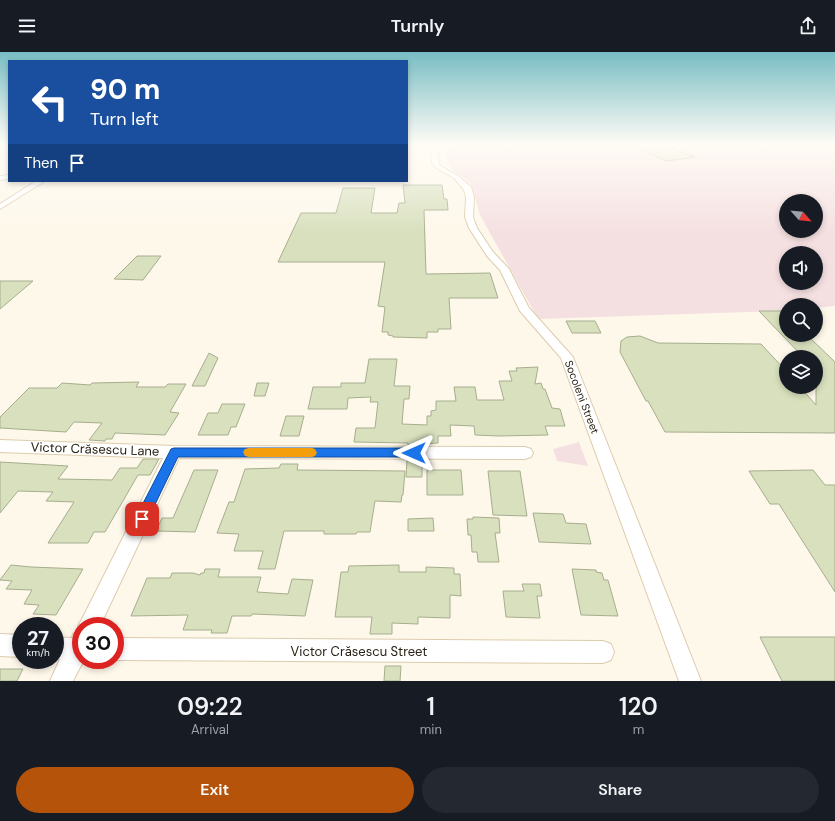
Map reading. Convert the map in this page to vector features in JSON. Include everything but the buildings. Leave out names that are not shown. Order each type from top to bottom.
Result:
[{"type":"street","name":"Socoleni Street","points":[[448,173],[463,182],[468,189],[470,197],[469,217],[476,234],[490,254],[504,270],[524,309],[567,357],[690,681]]},
{"type":"street","points":[[0,207],[39,182]]},
{"type":"street","name":"Victor Crăsescu Lane","points":[[0,446],[174,452],[525,453]]},
{"type":"street","points":[[93,617],[174,452]]},
{"type":"street","points":[[0,644],[12,645]]},
{"type":"street","name":"Victor Crăsescu Street","points":[[124,649],[603,652]]},
{"type":"street","points":[[61,681],[72,661]]},
{"type":"shaded area","points":[[457,173],[835,173],[835,306],[823,307],[823,298],[779,298],[779,311],[538,319],[480,215],[471,184]]},
{"type":"shaded area","points":[[579,442],[588,466],[557,461],[553,449]]},
{"type":"slow traffic","points":[[249,452],[312,453]]},
{"type":"route","points":[[142,519],[174,452],[414,453]]}]
